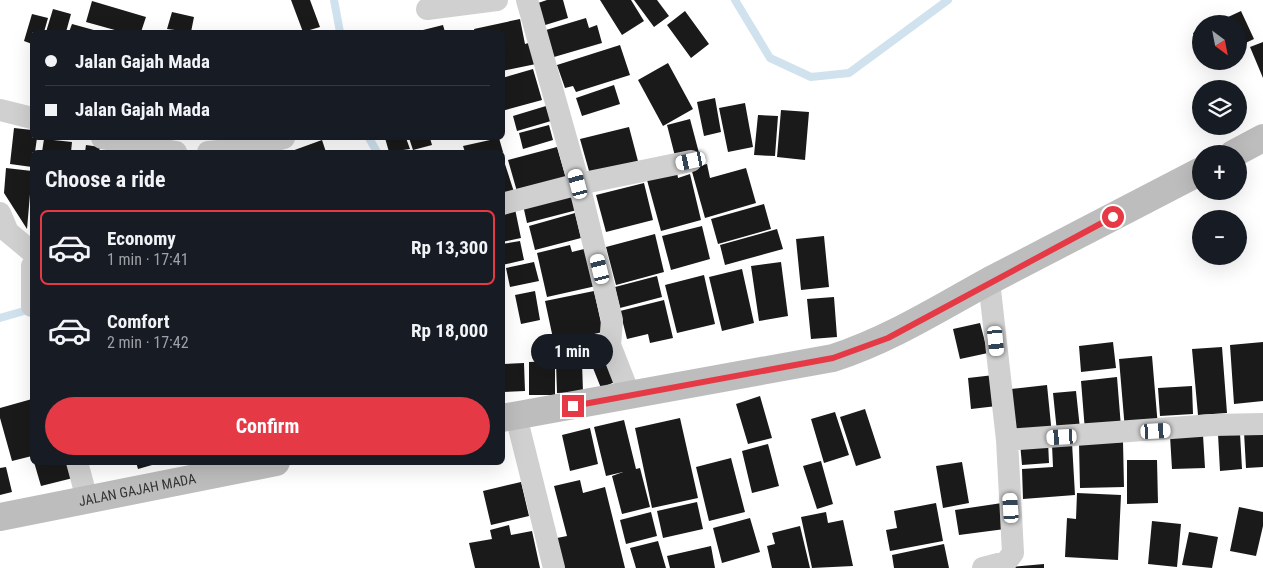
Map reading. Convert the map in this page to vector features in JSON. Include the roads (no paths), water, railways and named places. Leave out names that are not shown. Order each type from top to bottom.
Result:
[{"type":"main road","points":[[1247,147],[1263,138]]},
{"type":"main road","points":[[509,417],[833,358],[849,353],[888,338],[989,282],[1192,176]]},
{"type":"main road","name":"JALAN GAJAH MADA","points":[[0,517],[261,465]]},
{"type":"street","points":[[427,9],[497,0]]},
{"type":"street","points":[[528,0],[578,184],[612,320],[610,345],[630,396]]},
{"type":"street","points":[[0,110],[30,118]]},
{"type":"street","points":[[113,140],[165,150]]},
{"type":"street","points":[[228,150],[249,148],[277,140]]},
{"type":"street","points":[[505,203],[578,184],[691,161]]},
{"type":"street","points":[[0,213],[8,232],[30,250]]},
{"type":"street","points":[[983,568],[1006,562],[1012,553],[1007,440],[989,282]]},
{"type":"street","points":[[509,417],[554,568]]},
{"type":"street","points":[[1007,440],[1213,425],[1263,424]]},
{"type":"street","points":[[78,465],[87,499]]},
{"type":"waterway","points":[[334,0],[340,30]]},
{"type":"waterway","points":[[735,0],[770,58],[811,77],[849,73],[948,0]]},
{"type":"waterway","points":[[370,140],[376,150]]},
{"type":"waterway","points":[[0,318],[30,309]]}]
